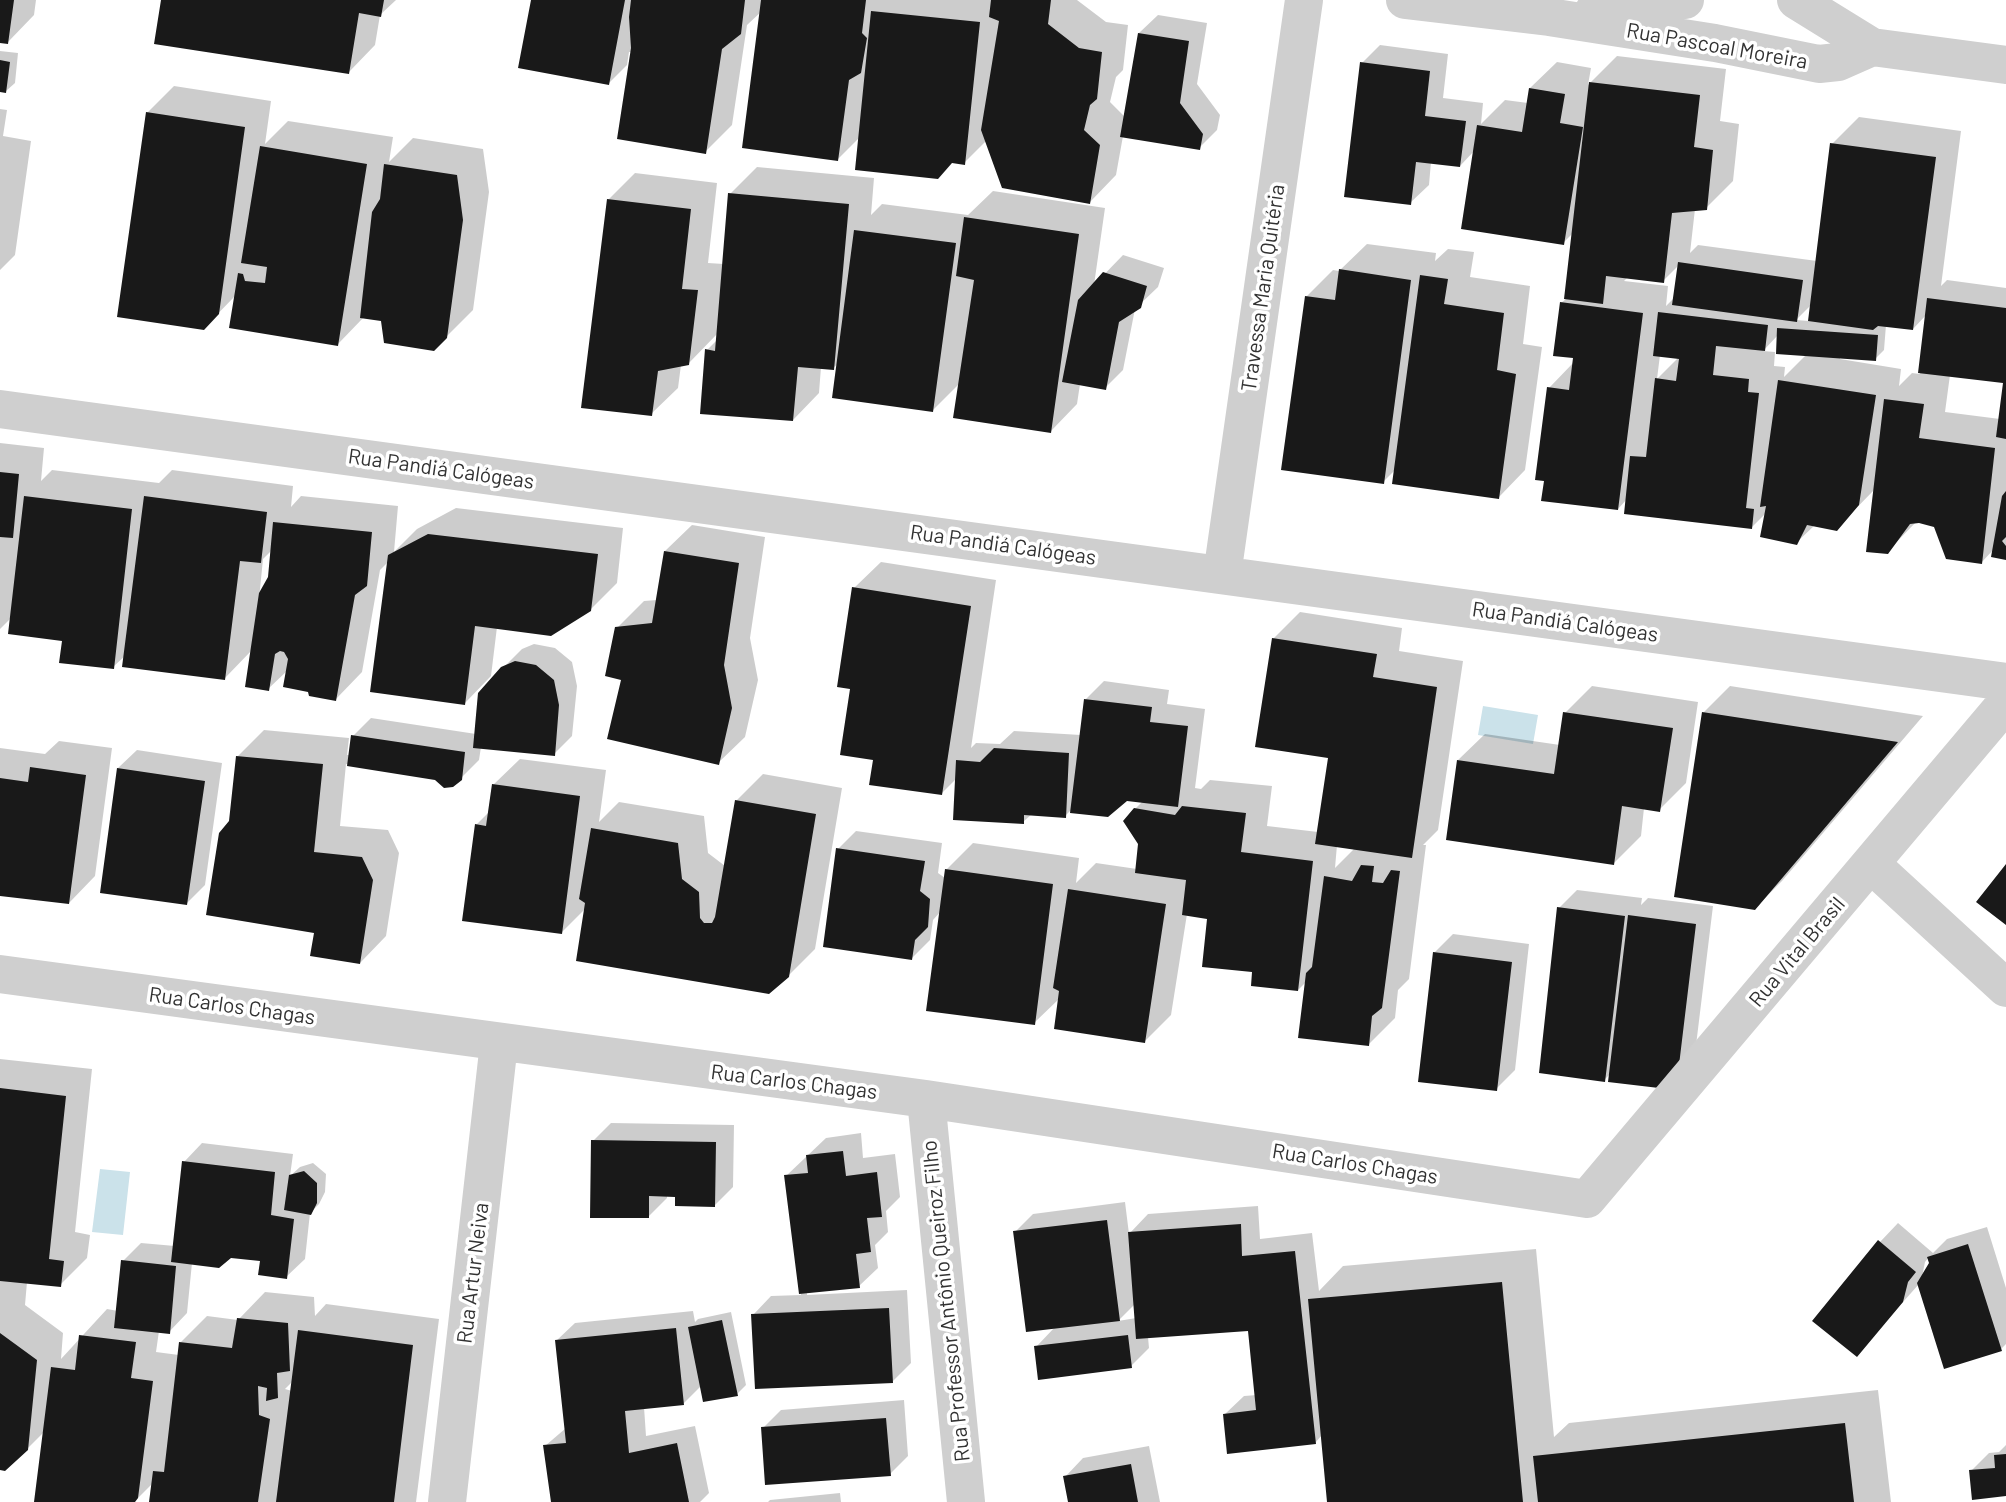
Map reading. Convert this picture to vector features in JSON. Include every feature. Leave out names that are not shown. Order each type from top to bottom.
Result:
[{"type":"street","name":"Travessa Maria Quitéria","points":[[1222,575],[1304,0]]},
{"type":"street","name":"Rua Pascoal Moreira","points":[[1405,0],[1549,17],[1715,43],[1819,64],[1838,62],[1872,47]]},
{"type":"street","name":"Rua Pascoal Moreira","points":[[1549,17],[1685,0]]},
{"type":"street","points":[[1796,0],[1872,47],[2006,65]]},
{"type":"street","name":"Rua Pandiá Calógeas","points":[[0,409],[2006,682]]},
{"type":"street","name":"Rua Vital Brasil","points":[[1587,1199],[2006,704]]},
{"type":"street","points":[[1872,865],[2006,988]]},
{"type":"street","name":"Rua Carlos Chagas","points":[[0,974],[926,1099],[1587,1199]]},
{"type":"street","name":"Rua Artur Neiva","points":[[447,1502],[499,1043]]},
{"type":"street","name":"Rua Professor Antônio Queiroz Filho","points":[[926,1099],[966,1502]]},
{"type":"water","points":[[1483,706],[1538,715],[1533,744],[1478,735]]},
{"type":"water","points":[[100,1169],[130,1172],[123,1235],[92,1232]]},
{"type":"building","points":[[0,0],[14,0],[8,44],[0,43]]},
{"type":"building","points":[[161,0],[384,0],[381,17],[359,13],[349,74],[154,44]]},
{"type":"building","points":[[531,0],[625,0],[609,85],[518,68]]},
{"type":"building","points":[[631,0],[745,0],[741,34],[722,49],[706,154],[617,139],[631,48]]},
{"type":"building","points":[[761,0],[866,0],[862,33],[867,38],[861,73],[849,80],[838,161],[742,148]]},
{"type":"building","points":[[991,0],[1051,0],[1048,24],[1079,48],[1102,52],[1097,99],[1090,105],[1084,130],[1100,145],[1090,204],[1002,188],[981,130],[999,21],[989,17]]},
{"type":"building","points":[[871,11],[980,22],[965,165],[952,163],[938,179],[855,170]]},
{"type":"building","points":[[1138,33],[1189,41],[1180,103],[1203,134],[1200,150],[1120,137]]},
{"type":"building","points":[[0,60],[10,62],[6,93],[0,92]]},
{"type":"building","points":[[1360,62],[1430,71],[1425,116],[1466,121],[1460,167],[1416,162],[1411,205],[1344,197]]},
{"type":"building","points":[[1589,82],[1700,95],[1694,147],[1713,150],[1707,210],[1672,213],[1664,283],[1606,276],[1603,304],[1564,299]]},
{"type":"building","points":[[1529,88],[1565,94],[1560,123],[1583,127],[1564,245],[1461,229],[1477,125],[1522,132]]},
{"type":"building","points":[[146,112],[245,127],[219,314],[204,330],[117,317]]},
{"type":"building","points":[[1830,143],[1936,157],[1913,330],[1878,326],[1873,330],[1808,321]]},
{"type":"building","points":[[260,146],[367,164],[338,346],[229,328],[238,273],[243,274],[245,281],[265,283],[267,267],[241,263]]},
{"type":"building","points":[[384,164],[457,175],[463,220],[447,338],[434,351],[384,343],[381,321],[360,318],[372,212],[380,199]]},
{"type":"building","points":[[728,193],[849,204],[834,370],[798,367],[793,421],[700,414],[705,349],[715,351]]},
{"type":"building","points":[[607,199],[691,209],[682,289],[698,290],[689,365],[658,371],[652,416],[581,408]]},
{"type":"building","points":[[964,217],[1079,234],[1051,433],[953,418],[974,280],[956,276]]},
{"type":"building","points":[[854,230],[956,243],[933,412],[832,398]]},
{"type":"building","points":[[1678,262],[1803,280],[1797,322],[1672,305]]},
{"type":"building","points":[[1339,269],[1411,280],[1384,484],[1281,470],[1305,296],[1335,300]]},
{"type":"building","points":[[1103,272],[1147,286],[1141,308],[1119,322],[1106,390],[1062,382],[1078,300]]},
{"type":"building","points":[[1420,275],[1448,279],[1444,304],[1504,313],[1497,370],[1516,374],[1499,499],[1392,484]]},
{"type":"building","points":[[1927,298],[2006,308],[2006,439],[1996,437],[2003,383],[1918,373]]},
{"type":"building","points":[[1560,302],[1643,313],[1618,510],[1541,501],[1544,481],[1535,480],[1547,387],[1569,390],[1573,358],[1553,356]]},
{"type":"building","points":[[1658,312],[1768,325],[1765,351],[1716,346],[1713,375],[1749,379],[1748,392],[1759,393],[1746,508],[1754,509],[1752,529],[1624,514],[1630,456],[1646,457],[1655,378],[1676,381],[1679,359],[1653,356]]},
{"type":"building","points":[[1777,328],[1878,335],[1876,361],[1776,354]]},
{"type":"building","points":[[1778,380],[1876,395],[1859,505],[1837,531],[1807,525],[1797,545],[1760,537],[1766,506],[1760,507]]},
{"type":"building","points":[[1884,399],[1924,404],[1919,438],[1995,448],[1982,564],[1946,559],[1934,527],[1919,523],[1910,524],[1888,554],[1866,552]]},
{"type":"building","points":[[0,472],[19,474],[13,538],[0,537]]},
{"type":"building","points":[[2006,491],[2006,537],[2002,541],[2006,546],[2006,560],[1991,557],[2002,496]]},
{"type":"building","points":[[24,496],[132,509],[114,669],[59,663],[62,641],[8,634]]},
{"type":"building","points":[[144,496],[267,512],[261,563],[240,561],[225,680],[122,667]]},
{"type":"building","points":[[273,522],[372,532],[367,586],[355,595],[336,701],[283,687],[288,659],[284,652],[280,651],[275,654],[269,691],[245,687],[259,593],[268,577]]},
{"type":"building","points":[[428,534],[598,554],[591,611],[551,636],[475,626],[465,705],[370,692],[388,555]]},
{"type":"building","points":[[664,551],[739,563],[724,665],[732,708],[719,765],[607,739],[621,680],[605,676],[615,627],[652,623]]},
{"type":"building","points":[[852,587],[971,606],[942,795],[869,785],[873,760],[840,755],[850,689],[837,687]]},
{"type":"building","points":[[1272,638],[1377,654],[1373,677],[1437,687],[1412,858],[1315,844],[1328,758],[1255,747]]},
{"type":"building","points":[[515,661],[536,665],[554,680],[559,705],[555,756],[473,748],[478,693],[501,667]]},
{"type":"building","points":[[1084,699],[1152,707],[1150,722],[1188,726],[1178,807],[1127,801],[1108,817],[1070,813]]},
{"type":"building","points":[[1563,712],[1673,728],[1660,812],[1622,806],[1614,865],[1446,840],[1457,760],[1554,774]]},
{"type":"building","points":[[1702,712],[1898,742],[1755,910],[1674,897]]},
{"type":"building","points":[[351,735],[465,752],[462,780],[453,787],[444,788],[435,780],[347,766]]},
{"type":"building","points":[[994,748],[1069,753],[1066,818],[1024,815],[1024,824],[953,820],[956,760],[980,762]]},
{"type":"building","points":[[236,756],[323,764],[314,852],[362,857],[373,880],[360,964],[310,956],[314,933],[206,915],[219,833],[229,821]]},
{"type":"building","points":[[30,767],[86,775],[69,904],[0,896],[0,778],[28,782]]},
{"type":"building","points":[[117,768],[205,781],[187,905],[100,893]]},
{"type":"building","points":[[492,784],[580,796],[562,934],[462,921],[475,824],[486,826]]},
{"type":"building","points":[[735,800],[816,814],[789,977],[769,994],[576,961],[585,903],[579,899],[591,828],[678,843],[682,879],[699,892],[700,918],[704,923],[712,923]]},
{"type":"building","points":[[1182,806],[1246,813],[1241,852],[1313,861],[1298,991],[1251,986],[1252,972],[1202,967],[1207,919],[1182,915],[1186,880],[1135,873],[1138,844],[1123,821],[1134,808],[1175,815]]},
{"type":"building","points":[[836,848],[925,861],[920,891],[930,899],[928,927],[915,940],[912,960],[823,947]]},
{"type":"building","points":[[2006,864],[2006,925],[1976,902]]},
{"type":"building","points":[[1361,865],[1374,866],[1372,882],[1383,883],[1391,870],[1400,871],[1382,1008],[1372,1016],[1369,1046],[1298,1038],[1306,973],[1312,967],[1324,876],[1352,881]]},
{"type":"building","points":[[945,869],[1053,884],[1035,1025],[926,1011]]},
{"type":"building","points":[[1068,889],[1166,904],[1145,1043],[1054,1029],[1059,991],[1053,988]]},
{"type":"building","points":[[1557,907],[1625,916],[1605,1082],[1539,1073]]},
{"type":"building","points":[[1628,915],[1696,924],[1676,1090],[1608,1082]]},
{"type":"building","points":[[1433,952],[1512,962],[1497,1091],[1418,1082]]},
{"type":"building","points":[[0,1088],[66,1096],[49,1259],[64,1261],[61,1287],[0,1281]]},
{"type":"building","points":[[591,1140],[716,1142],[715,1207],[675,1206],[675,1197],[649,1196],[649,1218],[590,1218]]},
{"type":"building","points":[[843,1151],[846,1176],[877,1172],[882,1217],[867,1218],[871,1252],[856,1254],[860,1288],[799,1294],[784,1175],[808,1173],[806,1155]]},
{"type":"building","points":[[182,1161],[275,1172],[271,1215],[294,1219],[287,1279],[258,1275],[260,1261],[231,1258],[219,1268],[171,1262]]},
{"type":"building","points":[[304,1171],[317,1183],[317,1203],[311,1215],[284,1210],[289,1175]]},
{"type":"building","points":[[1107,1220],[1120,1321],[1026,1332],[1013,1231]]},
{"type":"building","points":[[1241,1224],[1242,1256],[1295,1251],[1316,1444],[1227,1454],[1223,1414],[1256,1410],[1248,1331],[1136,1339],[1128,1232]]},
{"type":"building","points":[[1878,1240],[1916,1272],[1908,1282],[1903,1302],[1857,1357],[1812,1321]]},
{"type":"building","points":[[1968,1244],[2002,1351],[1944,1369],[1917,1283],[1929,1263],[1927,1257]]},
{"type":"building","points":[[121,1260],[176,1266],[170,1334],[114,1328]]},
{"type":"building","points":[[1502,1282],[1523,1502],[1327,1502],[1308,1299]]},
{"type":"building","points":[[889,1308],[893,1383],[755,1389],[751,1314]]},
{"type":"building","points":[[237,1318],[288,1323],[290,1371],[277,1373],[278,1398],[266,1401],[267,1388],[258,1386],[259,1415],[270,1419],[258,1502],[149,1502],[153,1471],[164,1472],[179,1342],[232,1348]]},
{"type":"building","points":[[722,1320],[738,1396],[703,1402],[688,1327]]},
{"type":"building","points":[[676,1328],[684,1405],[625,1411],[629,1453],[677,1443],[689,1502],[551,1502],[543,1445],[566,1443],[555,1340]]},
{"type":"building","points":[[298,1330],[413,1345],[394,1502],[276,1502]]},
{"type":"building","points":[[0,1333],[37,1360],[28,1450],[5,1471],[0,1470]]},
{"type":"building","points":[[79,1335],[136,1342],[131,1378],[153,1381],[138,1498],[135,1502],[34,1502],[51,1367],[75,1370]]},
{"type":"building","points":[[1128,1335],[1132,1368],[1038,1380],[1034,1346]]},
{"type":"building","points":[[886,1418],[891,1476],[765,1485],[761,1427]]},
{"type":"building","points":[[1845,1423],[1854,1502],[1538,1502],[1533,1456]]},
{"type":"building","points":[[2006,1454],[2006,1496],[1972,1500],[1969,1470],[1995,1468],[1994,1455]]},
{"type":"building","points":[[1131,1464],[1138,1502],[1068,1502],[1063,1476]]}]
